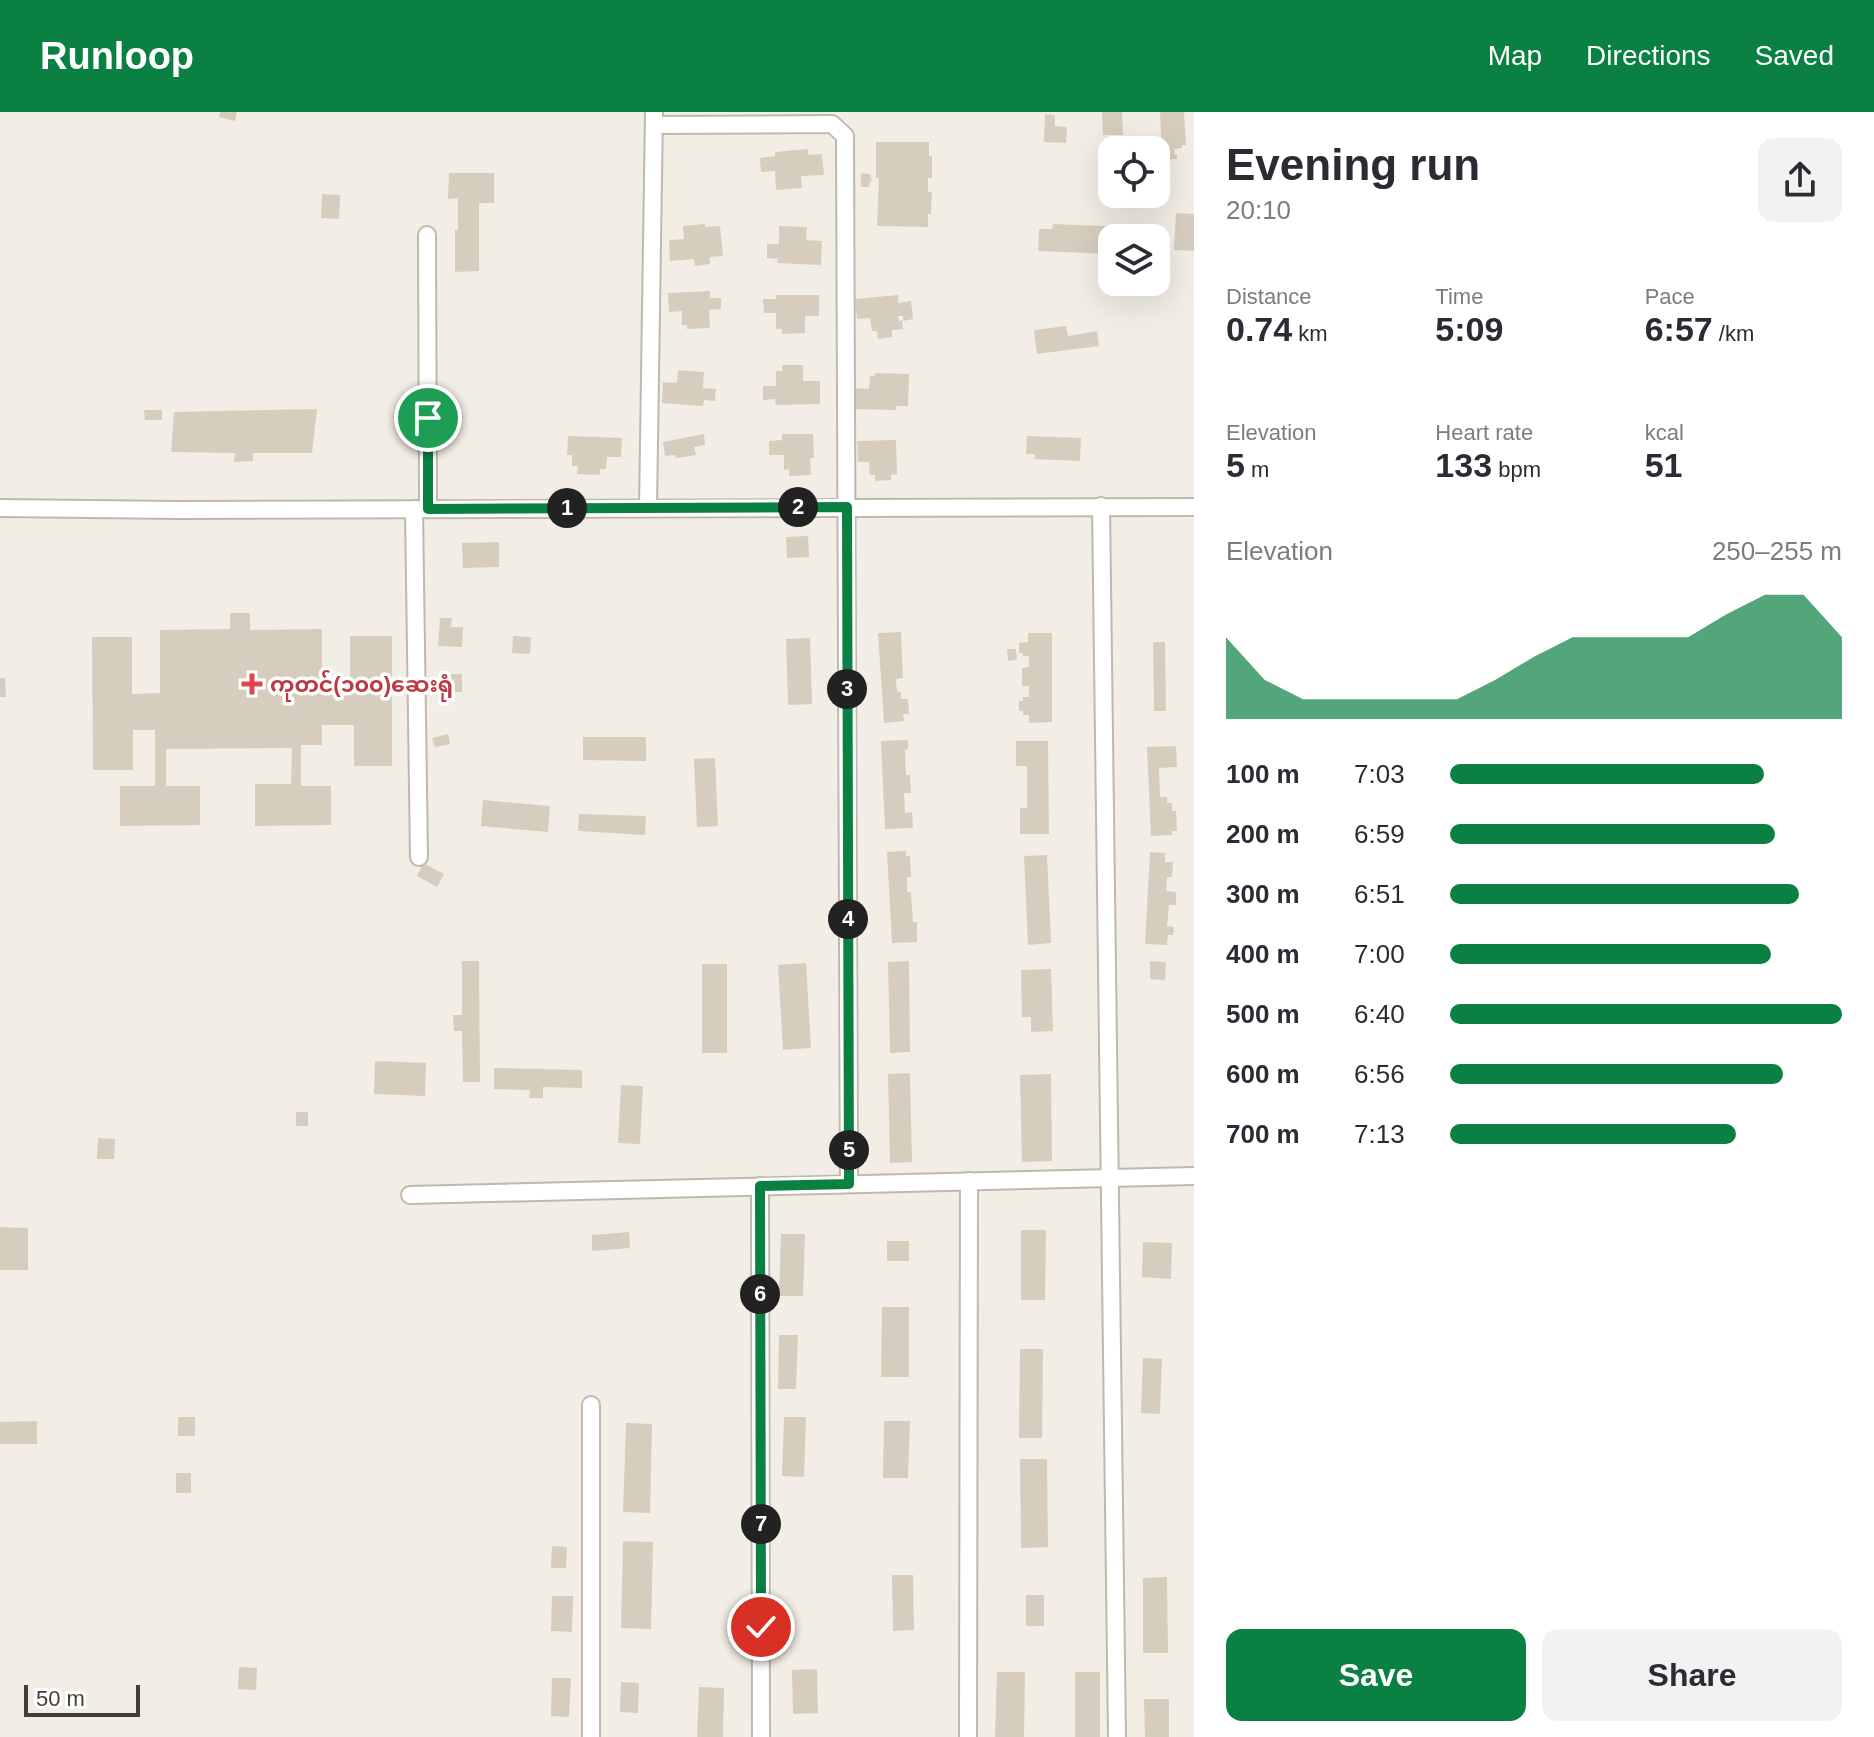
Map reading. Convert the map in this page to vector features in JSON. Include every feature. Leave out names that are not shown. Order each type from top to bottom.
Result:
[{"type":"street","points":[[648,508],[654,118],[832,124],[845,136],[849,1184]]},
{"type":"street","points":[[419,857],[421,509],[427,235]]},
{"type":"street","points":[[1101,506],[1117,1737]]},
{"type":"street","points":[[0,508],[1194,507]]},
{"type":"street","points":[[410,1195],[1194,1176]]},
{"type":"street","points":[[968,1737],[969,1181]]},
{"type":"street","points":[[760,1186],[761,1737]]},
{"type":"street","points":[[591,1405],[591,1737]]},
{"type":"building","points":[[220,112],[237,112],[235,121],[219,117]]},
{"type":"building","points":[[1102,112],[1122,112],[1123,135],[1103,135]]},
{"type":"building","points":[[1160,112],[1184,112],[1186,145],[1174,149],[1177,159],[1170,159],[1170,136],[1161,136]]},
{"type":"building","points":[[1045,114],[1055,115],[1055,126],[1067,127],[1066,143],[1044,142]]},
{"type":"building","points":[[876,142],[929,142],[932,178],[928,178],[928,192],[932,192],[928,227],[877,226],[879,178],[876,178]]},
{"type":"building","points":[[808,149],[808,155],[822,154],[824,175],[801,176],[802,188],[776,190],[775,171],[761,172],[760,158],[775,156],[775,152]]},
{"type":"building","points":[[449,173],[494,173],[494,203],[479,203],[479,271],[455,272],[458,198],[448,199]]},
{"type":"building","points":[[861,173],[870,174],[872,181],[869,187],[861,187]]},
{"type":"building","points":[[322,194],[340,195],[339,219],[321,218]]},
{"type":"building","points":[[1176,213],[1194,214],[1194,251],[1174,250]]},
{"type":"building","points":[[705,224],[705,227],[720,226],[723,256],[710,257],[710,264],[695,266],[694,259],[670,261],[669,240],[684,239],[683,226]]},
{"type":"building","points":[[1053,224],[1098,226],[1098,253],[1038,251],[1039,229],[1052,229]]},
{"type":"building","points":[[779,226],[807,227],[806,240],[822,241],[821,265],[777,263],[778,259],[767,258],[767,244],[779,244]]},
{"type":"building","points":[[710,291],[710,298],[721,298],[721,309],[709,310],[710,328],[687,329],[687,325],[682,325],[682,311],[669,312],[668,293]]},
{"type":"building","points":[[776,295],[819,295],[819,316],[805,316],[805,333],[782,334],[782,329],[776,329],[776,313],[764,313],[763,299],[776,299]]},
{"type":"building","points":[[898,295],[898,303],[911,301],[913,319],[903,321],[903,316],[898,316],[903,329],[892,330],[892,337],[878,339],[877,331],[872,331],[870,318],[857,319],[855,299]]},
{"type":"building","points":[[1066,326],[1068,336],[1097,331],[1099,346],[1037,354],[1034,330]]},
{"type":"building","points":[[782,365],[803,365],[803,381],[820,381],[820,404],[776,405],[775,399],[763,400],[763,386],[776,386],[776,371],[782,371]]},
{"type":"building","points":[[678,370],[704,372],[703,388],[716,389],[715,401],[704,400],[703,406],[662,403],[663,382],[677,383]]},
{"type":"building","points":[[875,373],[909,374],[908,406],[896,406],[896,410],[853,409],[853,388],[869,389],[870,376],[875,376]]},
{"type":"building","points":[[317,409],[312,453],[253,453],[253,461],[234,462],[235,453],[171,452],[174,412]]},
{"type":"building","points":[[144,410],[162,410],[162,420],[145,420]]},
{"type":"building","points":[[704,434],[705,445],[694,447],[696,455],[665,456],[663,442]]},
{"type":"building","points":[[782,434],[813,434],[811,475],[789,476],[789,469],[784,470],[784,455],[769,455],[769,441],[782,440]]},
{"type":"building","points":[[568,436],[622,438],[621,457],[607,457],[606,469],[600,469],[600,475],[577,474],[578,466],[572,466],[572,455],[567,455]]},
{"type":"building","points":[[1027,436],[1081,438],[1080,461],[1035,459],[1035,454],[1026,454]]},
{"type":"building","points":[[896,440],[897,474],[891,475],[891,480],[875,481],[875,475],[870,475],[869,462],[858,462],[857,441]]},
{"type":"building","points":[[808,536],[809,557],[787,558],[786,537]]},
{"type":"building","points":[[499,542],[499,567],[463,568],[462,543]]},
{"type":"building","points":[[230,613],[250,613],[250,630],[322,629],[322,695],[350,695],[350,636],[392,636],[392,766],[354,766],[354,725],[322,725],[322,745],[301,745],[301,786],[331,786],[331,825],[255,826],[255,784],[291,784],[292,748],[166,749],[166,786],[200,786],[200,825],[120,826],[120,786],[155,786],[155,730],[133,730],[133,770],[93,770],[92,637],[132,637],[132,694],[160,693],[160,630],[230,629]]},
{"type":"building","points":[[440,618],[452,618],[451,627],[463,627],[462,647],[438,646]]},
{"type":"building","points":[[901,632],[903,678],[896,679],[897,692],[901,692],[901,699],[908,699],[909,714],[903,714],[904,721],[884,723],[878,633]]},
{"type":"building","points":[[1028,633],[1052,633],[1052,722],[1029,723],[1029,715],[1019,711],[1019,701],[1029,697],[1029,686],[1022,686],[1022,668],[1029,667],[1029,656],[1019,653],[1019,643],[1028,642]]},
{"type":"building","points":[[513,636],[531,637],[530,654],[512,653]]},
{"type":"building","points":[[810,638],[812,704],[788,705],[786,639]]},
{"type":"building","points":[[1153,642],[1165,642],[1166,711],[1154,711]]},
{"type":"building","points":[[1007,649],[1016,649],[1017,660],[1008,661]]},
{"type":"building","points":[[446,674],[462,674],[462,692],[446,693]]},
{"type":"building","points":[[0,678],[5,678],[6,697],[0,697]]},
{"type":"building","points":[[448,734],[450,744],[435,747],[432,738]]},
{"type":"building","points":[[583,737],[646,737],[646,761],[583,760]]},
{"type":"building","points":[[908,740],[908,749],[905,750],[906,775],[910,775],[911,793],[904,793],[905,813],[912,812],[913,828],[885,829],[881,741]]},
{"type":"building","points":[[1016,741],[1048,741],[1049,834],[1020,834],[1020,808],[1027,808],[1027,766],[1016,766]]},
{"type":"building","points":[[1176,746],[1177,767],[1159,768],[1160,797],[1167,797],[1167,803],[1172,803],[1172,811],[1176,811],[1177,831],[1172,831],[1172,835],[1151,836],[1147,747]]},
{"type":"building","points":[[715,758],[718,826],[697,827],[694,759]]},
{"type":"building","points":[[483,800],[550,806],[548,832],[481,826]]},
{"type":"building","points":[[579,814],[646,816],[645,835],[578,831]]},
{"type":"building","points":[[906,851],[906,856],[910,856],[911,877],[907,877],[907,892],[911,892],[913,922],[917,922],[917,942],[892,943],[887,852]]},
{"type":"building","points":[[1150,852],[1165,853],[1165,862],[1173,862],[1172,877],[1167,877],[1166,891],[1176,892],[1176,905],[1169,905],[1167,926],[1174,927],[1173,935],[1168,935],[1167,945],[1145,944]]},
{"type":"building","points":[[1047,855],[1051,943],[1028,945],[1024,856]]},
{"type":"building","points":[[423,863],[444,874],[437,887],[417,876]]},
{"type":"building","points":[[462,961],[479,961],[480,1082],[463,1082],[462,1031],[454,1031],[453,1015],[462,1015]]},
{"type":"building","points":[[909,961],[910,1052],[890,1053],[888,962]]},
{"type":"building","points":[[1150,961],[1166,962],[1165,980],[1150,979]]},
{"type":"building","points":[[806,963],[811,1048],[783,1050],[778,965]]},
{"type":"building","points":[[702,964],[727,964],[727,1053],[702,1053]]},
{"type":"building","points":[[1051,969],[1053,1031],[1031,1032],[1031,1017],[1022,1017],[1021,970]]},
{"type":"building","points":[[375,1061],[426,1063],[425,1096],[374,1094]]},
{"type":"building","points":[[494,1068],[582,1070],[582,1088],[543,1087],[543,1098],[529,1098],[530,1090],[494,1089]]},
{"type":"building","points":[[910,1073],[912,1162],[890,1163],[888,1074]]},
{"type":"building","points":[[1051,1074],[1052,1161],[1022,1162],[1020,1075]]},
{"type":"building","points":[[621,1085],[643,1086],[640,1144],[618,1143]]},
{"type":"building","points":[[296,1112],[308,1112],[308,1126],[296,1126]]},
{"type":"building","points":[[98,1138],[115,1139],[114,1159],[97,1159]]},
{"type":"building","points":[[0,1227],[28,1228],[28,1270],[0,1270]]},
{"type":"building","points":[[1021,1230],[1046,1230],[1045,1300],[1021,1300]]},
{"type":"building","points":[[629,1232],[630,1248],[592,1251],[592,1235]]},
{"type":"building","points":[[781,1234],[805,1234],[803,1296],[779,1296]]},
{"type":"building","points":[[887,1241],[909,1241],[909,1261],[887,1261]]},
{"type":"building","points":[[1143,1242],[1172,1243],[1171,1279],[1142,1277]]},
{"type":"building","points":[[882,1307],[909,1307],[909,1377],[881,1377]]},
{"type":"building","points":[[779,1335],[798,1335],[796,1389],[778,1389]]},
{"type":"building","points":[[1020,1349],[1043,1349],[1042,1438],[1019,1438]]},
{"type":"building","points":[[1143,1358],[1162,1359],[1160,1414],[1141,1413]]},
{"type":"building","points":[[178,1417],[195,1417],[195,1436],[178,1436]]},
{"type":"building","points":[[784,1417],[806,1417],[804,1477],[782,1476]]},
{"type":"building","points":[[37,1421],[37,1444],[0,1444],[0,1422]]},
{"type":"building","points":[[884,1421],[910,1421],[908,1478],[883,1478]]},
{"type":"building","points":[[626,1423],[652,1424],[650,1513],[623,1512]]},
{"type":"building","points":[[1020,1459],[1047,1459],[1048,1547],[1021,1548]]},
{"type":"building","points":[[176,1473],[191,1473],[191,1493],[176,1493]]},
{"type":"building","points":[[623,1541],[653,1542],[651,1629],[621,1628]]},
{"type":"building","points":[[552,1546],[567,1547],[566,1568],[551,1568]]},
{"type":"building","points":[[892,1575],[913,1575],[914,1630],[893,1631]]},
{"type":"building","points":[[1167,1577],[1168,1653],[1143,1653],[1143,1578]]},
{"type":"building","points":[[1026,1595],[1044,1595],[1044,1626],[1026,1626]]},
{"type":"building","points":[[552,1596],[573,1596],[572,1632],[551,1631]]},
{"type":"building","points":[[239,1667],[257,1668],[256,1690],[238,1689]]},
{"type":"building","points":[[817,1669],[818,1713],[793,1714],[792,1670]]},
{"type":"building","points":[[997,1672],[1025,1672],[1024,1737],[995,1737]]},
{"type":"building","points":[[1075,1672],[1100,1672],[1100,1737],[1075,1737]]},
{"type":"building","points":[[552,1678],[571,1678],[569,1717],[551,1716]]},
{"type":"building","points":[[621,1682],[639,1683],[638,1713],[620,1712]]},
{"type":"building","points":[[699,1687],[724,1688],[723,1737],[697,1737]]},
{"type":"building","points":[[1144,1699],[1169,1699],[1169,1737],[1145,1737]]},
{"type":"place","name":"ကုတင်(၁၀၀)ဆေးရုံ","points":[[252,684]]},
{"type":"route","points":[[428,418],[428,509],[847,507],[849,1184],[760,1186],[761,1627]]}]
